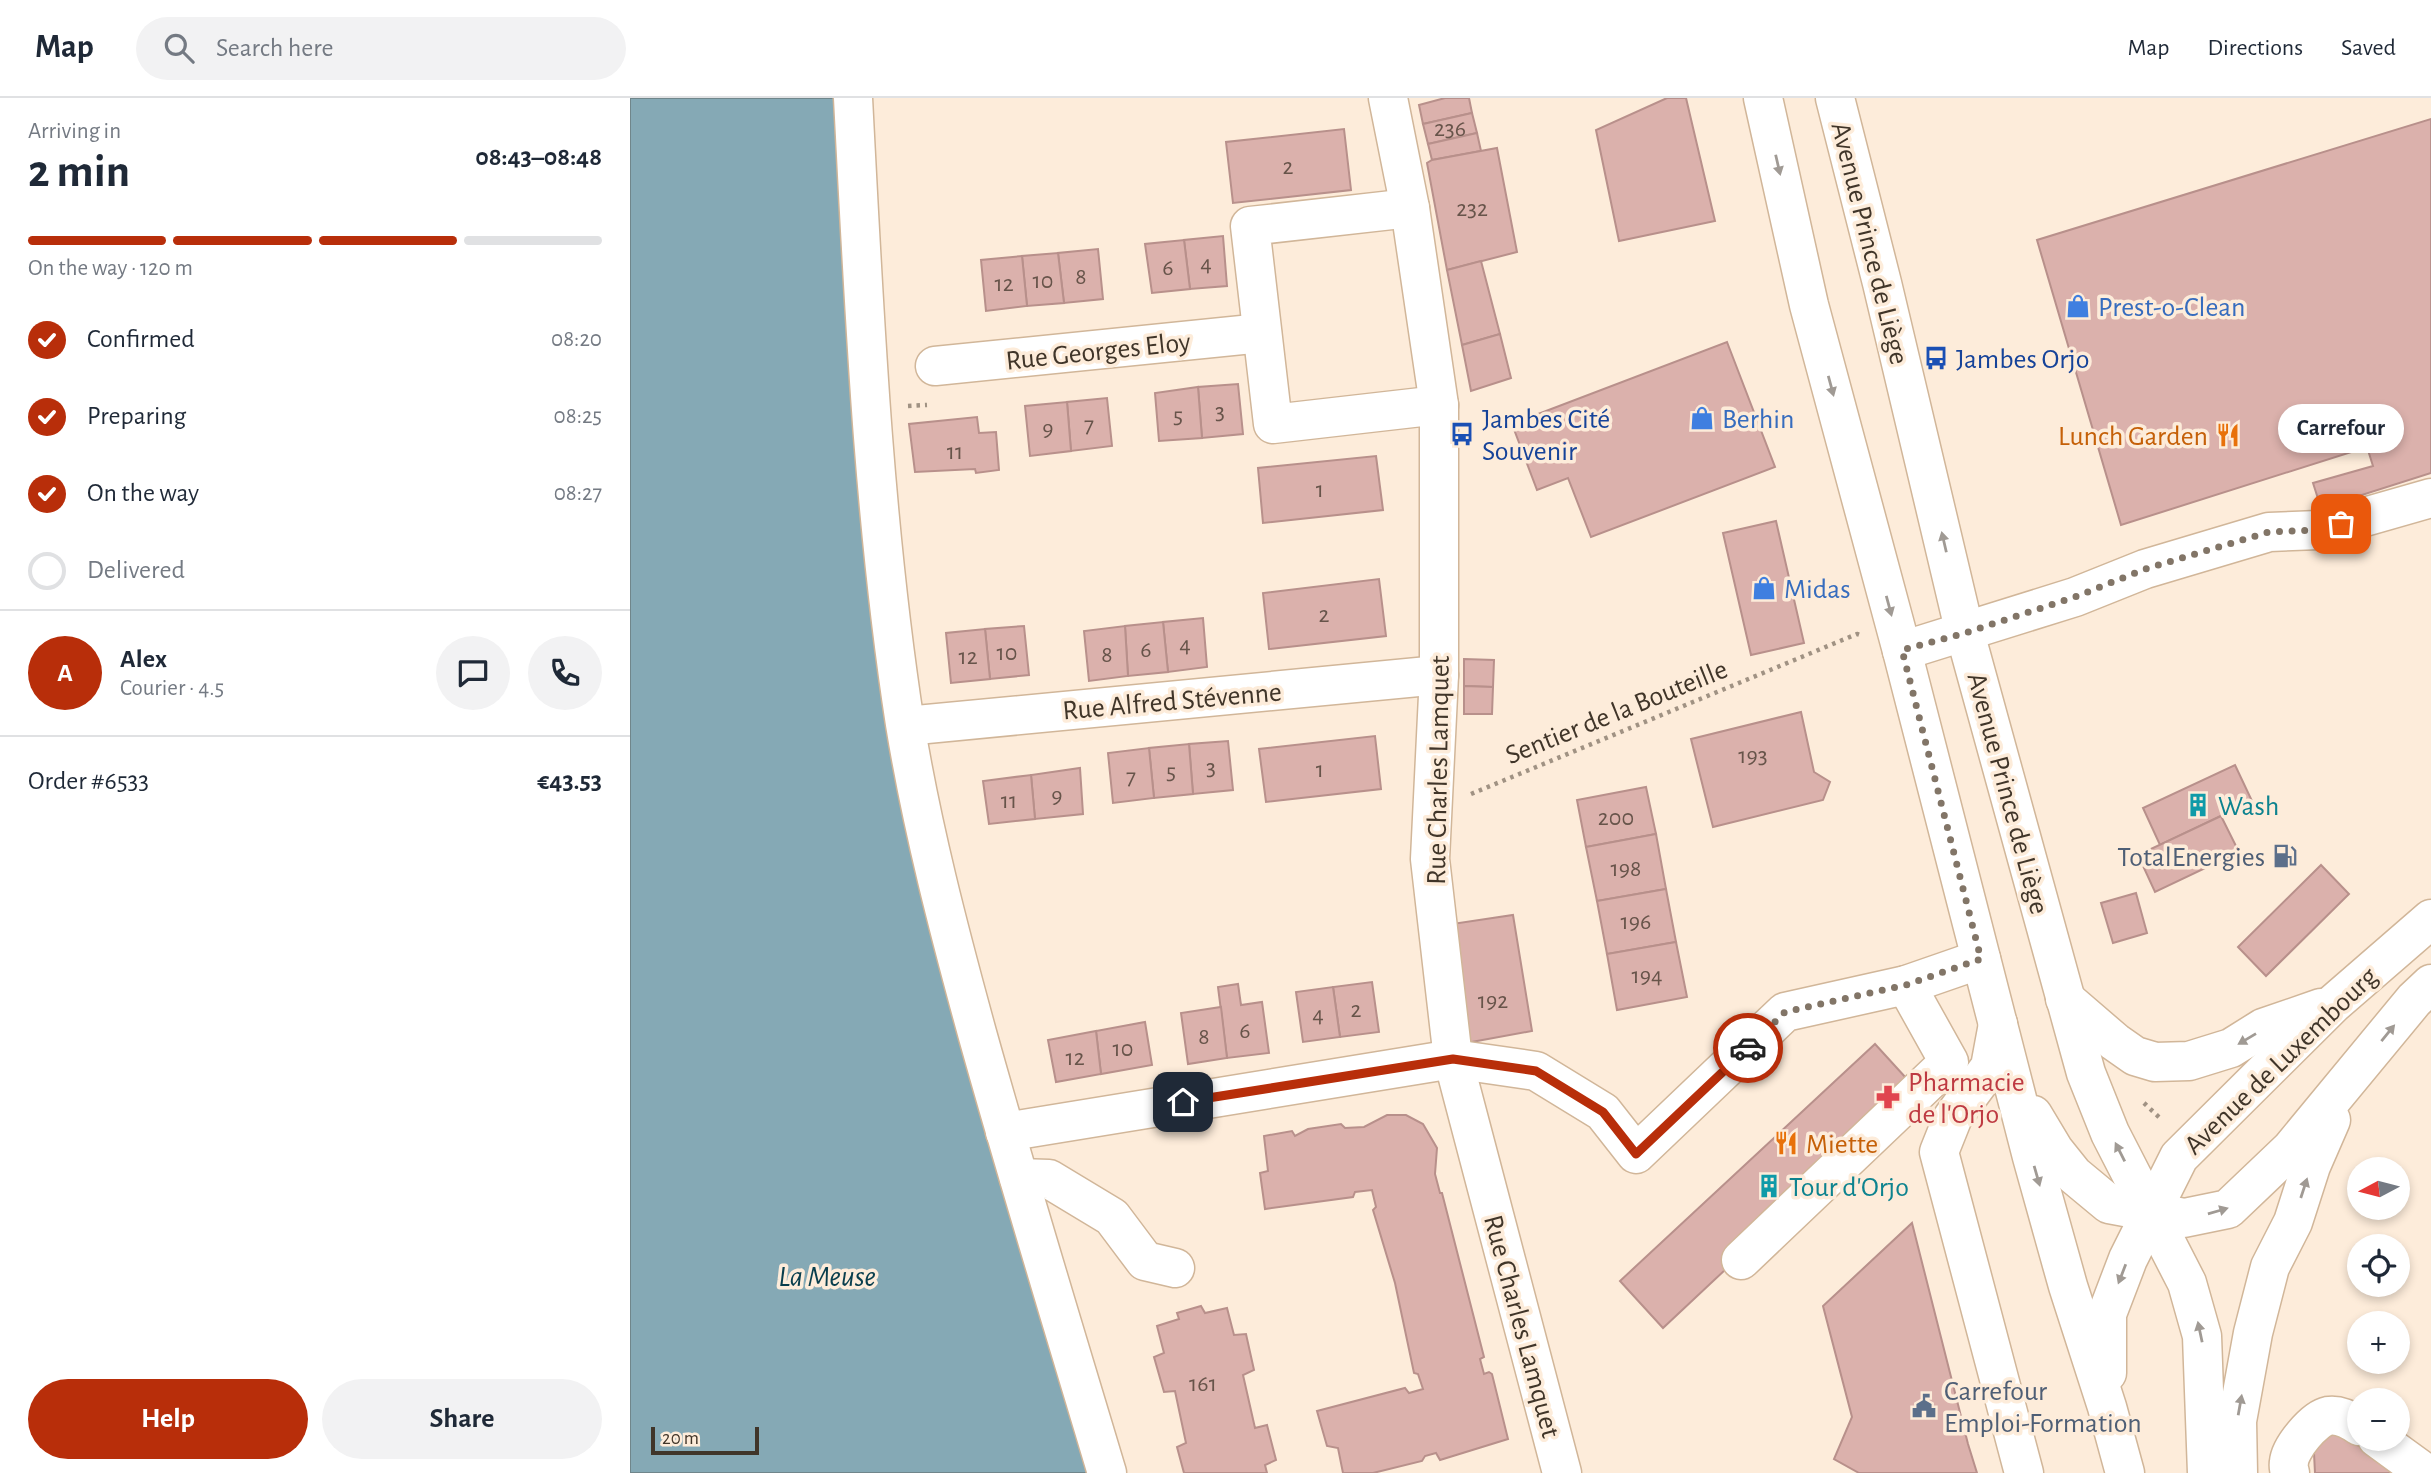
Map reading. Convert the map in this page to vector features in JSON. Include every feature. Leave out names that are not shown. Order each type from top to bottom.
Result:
[{"type":"main road","points":[[853,98],[866,336],[884,569],[906,726],[940,897],[1005,1132],[1107,1473]]},
{"type":"main road","name":"Rue Charles Lamquet","points":[[1388,98],[1410,208],[1439,405],[1439,675],[1430,859],[1453,1059],[1562,1473]]},
{"type":"main road","points":[[1763,98],[1809,305],[2068,1286],[2107,1407],[2124,1473]]},
{"type":"main road","name":"Avenue Prince de Liège","points":[[1835,98],[1965,633],[2086,1073],[2110,1133],[2187,1283],[2202,1336],[2207,1473]]},
{"type":"main road","points":[[1410,208],[1250,226],[1273,424],[1439,405]]},
{"type":"main road","name":"Rue Georges Eloy","points":[[935,366],[1262,333]]},
{"type":"main road","points":[[1902,650],[1965,633],[2075,597],[2145,569],[2269,532],[2319,530],[2431,498]]},
{"type":"main road","name":"Rue Alfred Stévenne","points":[[906,726],[1439,675]]},
{"type":"main road","name":"Avenue de Luxembourg","points":[[2431,919],[2333,1004],[2179,1157],[2151,1213],[2183,1218],[2228,1209],[2291,1149],[2414,1000],[2431,984]]},
{"type":"main road","points":[[1005,1132],[1453,1059],[1536,1071],[1603,1112],[1636,1154],[1785,1012],[1906,985],[1981,959]]},
{"type":"main road","points":[[1741,1261],[1949,1062],[1906,985]]},
{"type":"main road","points":[[2065,999],[2135,1056],[2155,1062],[2189,1061],[2231,1048],[2263,1028],[2333,1004]]},
{"type":"main road","points":[[1998,1024],[1990,1067],[1953,1117],[1939,1152],[2024,1473]]},
{"type":"main road","points":[[2238,1473],[2237,1421],[2253,1334],[2270,1267],[2293,1222],[2311,1166],[2346,1084]]},
{"type":"main road","points":[[2015,1087],[2054,1150],[2074,1175],[2109,1204],[2151,1213],[2128,1259],[2107,1314],[2107,1407]]},
{"type":"main road","points":[[1019,1178],[1049,1179],[1112,1217],[1145,1261],[1175,1268]]},
{"type":"main road","points":[[2290,1473],[2288,1461],[2297,1442],[2317,1422],[2328,1416],[2347,1418]]},
{"type":"main road","points":[[2394,1451],[2425,1473]]},
{"type":"path","name":"Sentier de la Bouteille","points":[[1431,810],[1857,634]]},
{"type":"path","points":[[2144,1103],[2171,1127]]},
{"type":"water","name":"La Meuse","points":[[630,98],[838,98],[864,532],[1092,1473],[630,1473]]},
{"type":"building","points":[[1445,98],[1469,98],[1472,113],[1423,124],[1419,105]]},
{"type":"building","points":[[1667,98],[1686,98],[1715,221],[1619,241],[1596,130]]},
{"type":"building","points":[[1472,113],[1477,133],[1428,144],[1423,124]]},
{"type":"building","points":[[2431,119],[2431,473],[2321,508],[2313,483],[2373,466],[2367,447],[2121,525],[2037,240]]},
{"type":"building","points":[[1344,129],[1351,190],[1233,203],[1226,142]]},
{"type":"building","points":[[1477,133],[1481,151],[1432,160],[1428,144]]},
{"type":"building","points":[[1497,148],[1517,252],[1447,270],[1427,163]]},
{"type":"building","points":[[1223,236],[1227,286],[1190,289],[1184,240]]},
{"type":"building","points":[[1184,240],[1190,289],[1152,293],[1145,244]]},
{"type":"building","points":[[1098,249],[1103,299],[1064,303],[1058,253]]},
{"type":"building","points":[[1058,253],[1064,303],[1027,306],[1022,256]]},
{"type":"building","points":[[1022,256],[1027,306],[986,311],[981,260]]},
{"type":"building","points":[[1481,261],[1500,334],[1462,345],[1447,270]]},
{"type":"building","points":[[1500,334],[1511,378],[1471,391],[1462,345]]},
{"type":"building","points":[[1727,342],[1775,467],[1591,537],[1568,478],[1537,490],[1512,424]]},
{"type":"building","points":[[1238,384],[1243,434],[1202,438],[1198,387]]},
{"type":"building","points":[[1198,387],[1202,438],[1159,441],[1155,393]]},
{"type":"building","points":[[1107,398],[1112,446],[1071,451],[1067,402]]},
{"type":"building","points":[[1067,402],[1071,451],[1030,456],[1025,406]]},
{"type":"building","points":[[977,417],[979,433],[996,432],[999,470],[976,473],[975,469],[915,472],[909,424]]},
{"type":"building","points":[[1376,456],[1383,510],[1263,523],[1258,468]]},
{"type":"building","name":"Midas","points":[[1776,521],[1804,643],[1751,655],[1723,533]]},
{"type":"building","points":[[1379,579],[1386,636],[1269,649],[1263,593]]},
{"type":"building","points":[[1203,618],[1207,667],[1168,672],[1163,622]]},
{"type":"building","points":[[1163,622],[1168,672],[1128,676],[1125,626]]},
{"type":"building","points":[[1024,626],[1029,675],[990,679],[985,629]]},
{"type":"building","points":[[1125,626],[1128,676],[1089,681],[1084,631]]},
{"type":"building","points":[[985,629],[990,679],[951,683],[946,633]]},
{"type":"building","points":[[1464,659],[1494,660],[1493,687],[1464,686]]},
{"type":"building","points":[[1464,686],[1493,687],[1492,714],[1464,714]]},
{"type":"building","points":[[1801,712],[1814,772],[1830,782],[1823,800],[1713,827],[1691,739]]},
{"type":"building","points":[[1375,736],[1381,789],[1266,802],[1259,749]]},
{"type":"building","points":[[1228,741],[1233,790],[1193,794],[1189,744]]},
{"type":"building","points":[[1189,744],[1193,794],[1154,798],[1149,748]]},
{"type":"building","points":[[1149,748],[1154,798],[1113,803],[1108,753]]},
{"type":"building","name":"Wash","points":[[2235,765],[2252,801],[2160,845],[2143,808]]},
{"type":"building","points":[[1080,768],[1083,814],[1035,819],[1031,775]]},
{"type":"building","points":[[1031,775],[1035,819],[989,824],[983,781]]},
{"type":"building","points":[[1646,787],[1656,834],[1586,847],[1577,800]]},
{"type":"building","points":[[2221,816],[2239,852],[2155,892],[2138,855]]},
{"type":"building","points":[[1656,834],[1666,889],[1597,901],[1586,847]]},
{"type":"building","points":[[2321,865],[2349,894],[2266,976],[2238,947]]},
{"type":"building","points":[[1666,889],[1676,942],[1607,954],[1597,901]]},
{"type":"building","points":[[2136,893],[2147,933],[2113,943],[2101,903]]},
{"type":"building","points":[[1513,915],[1532,1031],[1466,1043],[1452,924]]},
{"type":"building","points":[[1676,942],[1687,997],[1617,1010],[1607,954]]},
{"type":"building","points":[[1372,982],[1379,1032],[1340,1037],[1333,987]]},
{"type":"building","points":[[1238,984],[1241,1005],[1262,1002],[1269,1053],[1227,1058],[1218,987]]},
{"type":"building","points":[[1333,987],[1340,1037],[1303,1042],[1296,992]]},
{"type":"building","points":[[1221,1007],[1227,1058],[1188,1064],[1181,1013]]},
{"type":"building","points":[[1145,1022],[1152,1065],[1101,1074],[1096,1031]]},
{"type":"building","points":[[1096,1031],[1101,1074],[1056,1082],[1048,1040]]},
{"type":"building","name":"Tour d'Orjo","points":[[1875,1044],[1917,1090],[1663,1328],[1620,1281]]},
{"type":"building","points":[[1387,1115],[1406,1115],[1423,1124],[1437,1148],[1435,1174],[1484,1357],[1480,1359],[1484,1374],[1492,1374],[1508,1439],[1440,1460],[1436,1453],[1425,1456],[1422,1461],[1373,1473],[1343,1473],[1338,1448],[1327,1446],[1317,1411],[1405,1388],[1409,1393],[1423,1389],[1418,1374],[1414,1373],[1395,1283],[1373,1210],[1376,1207],[1372,1190],[1355,1192],[1353,1197],[1265,1209],[1260,1173],[1268,1171],[1264,1136],[1292,1131],[1295,1136],[1308,1129],[1341,1124],[1345,1128],[1364,1127]]},
{"type":"building","points":[[1912,1223],[1977,1473],[1859,1473],[1834,1459],[1852,1417],[1823,1306]]},
{"type":"building","points":[[1201,1306],[1205,1313],[1227,1308],[1234,1335],[1246,1334],[1254,1370],[1243,1375],[1255,1428],[1267,1425],[1276,1460],[1265,1465],[1267,1473],[1184,1473],[1177,1447],[1186,1443],[1175,1391],[1164,1392],[1154,1357],[1164,1353],[1157,1326],[1179,1319],[1177,1313]]},
{"type":"building","points":[[2333,1432],[2347,1439],[2347,1451],[2367,1451],[2402,1473],[2315,1473],[2316,1443]]},
{"type":"way so far","points":[[1748,1048],[1785,1012],[1906,985],[1981,959],[1902,650],[1965,633],[2075,597],[2145,569],[2269,532],[2319,530],[2341,524]]},
{"type":"place","name":"Prest-o-Clean","points":[[2078,306]]},
{"type":"place","name":"Jambes Orjo","points":[[1936,358]]},
{"type":"place","name":"Berhin","points":[[1702,418]]},
{"type":"place","name":"Jambes Cité Souvenir","points":[[1462,434]]},
{"type":"place","name":"Lunch Garden","points":[[2228,435]]},
{"type":"place","name":"Carrefour","points":[[2341,524]]},
{"type":"place","name":"Midas","points":[[1764,588]]},
{"type":"place","name":"Wash","points":[[2198,805]]},
{"type":"place","name":"TotalEnergies","points":[[2285,856]]},
{"type":"place","name":"Pharmacie de l'Orjo","points":[[1888,1097]]},
{"type":"place","name":"Miette","points":[[1786,1143]]},
{"type":"place","name":"Tour d'Orjo","points":[[1769,1186]]},
{"type":"place","name":"Carrefour Emploi-Formation","points":[[1924,1406]]},
{"type":"route","points":[[1183,1102],[1453,1059],[1536,1071],[1603,1112],[1636,1154],[1748,1048]]}]
